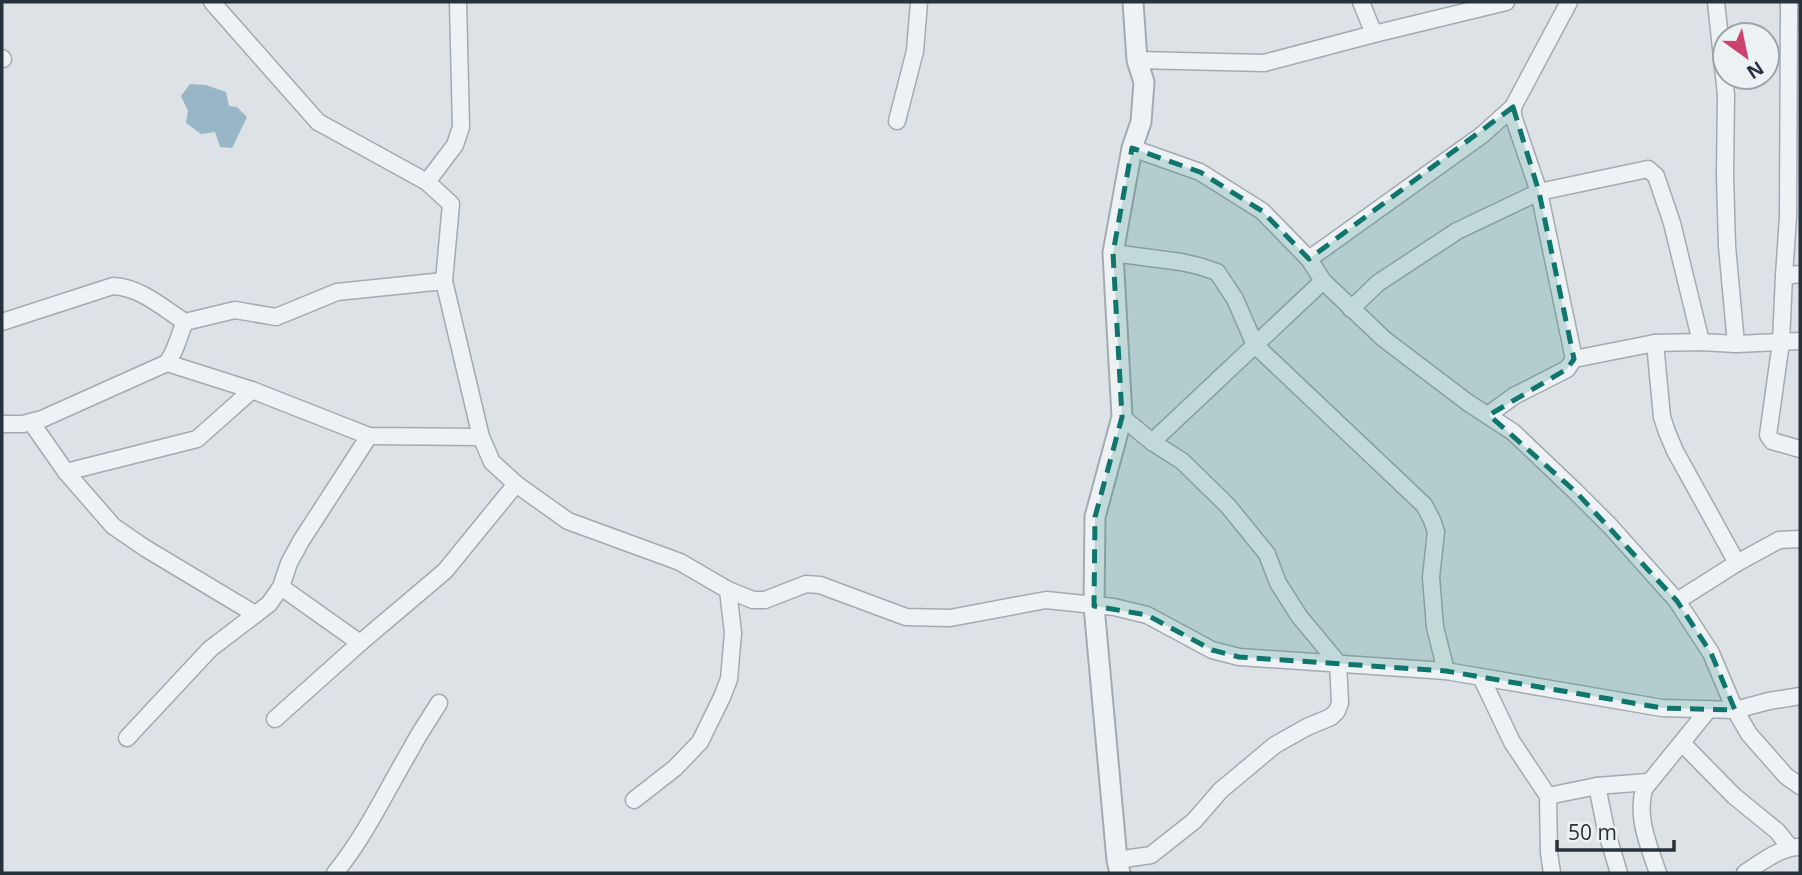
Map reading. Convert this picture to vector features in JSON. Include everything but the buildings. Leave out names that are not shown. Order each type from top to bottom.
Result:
[{"type":"street","points":[[212,2],[318,122],[427,182],[451,204],[444,281],[481,437],[492,462],[516,484],[568,521],[680,562],[728,590],[753,600],[765,600],[806,584],[820,585],[906,617],[950,618],[1046,600],[1114,607],[1147,615],[1212,650],[1239,657],[1446,671],[1662,708],[1735,710],[1800,696]]},
{"type":"street","points":[[427,182],[455,145],[461,127],[458,2]]},
{"type":"street","points":[[897,121],[915,51],[919,2]]},
{"type":"street","points":[[1122,418],[1182,461],[1228,506],[1266,554],[1278,583],[1299,616],[1338,663],[1340,703],[1332,717],[1275,745],[1221,790],[1194,821],[1151,855],[1118,867],[1094,606],[1094,517],[1122,418],[1113,253],[1132,148],[1141,122],[1144,82],[1137,60],[1133,2]]},
{"type":"street","points":[[1361,2],[1374,34]]},
{"type":"street","points":[[1137,60],[1264,63],[1374,34],[1442,9],[1503,2]]},
{"type":"street","points":[[1309,259],[1482,135],[1513,107],[1569,2]]},
{"type":"street","points":[[1716,2],[1726,95],[1727,246],[1735,344]]},
{"type":"street","points":[[1788,2],[1788,217],[1792,275],[1768,435],[1772,441],[1800,449]]},
{"type":"street","points":[[1488,415],[1514,396],[1567,369],[1573,359],[1539,192],[1513,116],[1513,107]]},
{"type":"street","points":[[1132,148],[1200,172],[1262,211],[1309,259],[1323,281],[1384,340],[1429,375],[1513,432],[1576,492],[1676,601],[1711,653],[1735,710],[1749,734],[1786,776],[1800,786]]},
{"type":"street","points":[[1351,309],[1378,283],[1457,231],[1539,192],[1648,169],[1656,176],[1672,223],[1701,342]]},
{"type":"street","points":[[1113,253],[1181,262],[1217,272],[1235,299],[1255,345],[1424,505],[1436,532],[1431,577],[1435,627],[1446,671]]},
{"type":"street","points":[[2,322],[113,286],[134,290],[185,321],[235,310],[276,317],[337,292],[444,281]]},
{"type":"street","points":[[1152,442],[1323,281]]},
{"type":"street","points":[[2,424],[23,424],[42,419],[167,363],[176,351],[185,321]]},
{"type":"street","points":[[1573,359],[1655,343],[1735,344],[1800,341]]},
{"type":"street","points":[[1655,343],[1662,416],[1667,432],[1737,563]]},
{"type":"street","points":[[167,363],[252,390],[369,436],[481,437]]},
{"type":"street","points":[[65,472],[197,439],[252,390]]},
{"type":"street","points":[[32,422],[65,472],[113,526],[255,614]]},
{"type":"street","points":[[127,738],[210,649],[269,604],[281,587],[289,563],[301,541],[369,436]]},
{"type":"street","points":[[275,719],[445,571],[516,484]]},
{"type":"street","points":[[1676,601],[1779,540],[1800,539]]},
{"type":"street","points":[[281,587],[360,643]]},
{"type":"street","points":[[634,800],[675,768],[699,742],[722,697],[729,679],[733,633],[728,590]]},
{"type":"street","points":[[1481,677],[1512,742],[1548,796],[1552,873]]},
{"type":"street","points":[[335,873],[352,853],[439,703]]},
{"type":"street","points":[[1658,873],[1641,816],[1641,800],[1648,782],[1709,709]]},
{"type":"street","points":[[1682,743],[1734,796],[1795,847],[1764,860],[1745,873]]},
{"type":"street","points":[[1548,796],[1597,786],[1648,782]]},
{"type":"street","points":[[1597,786],[1619,873]]},
{"type":"highlighted area","points":[[1513,107],[1539,192],[1574,359],[1567,369],[1489,415],[1576,492],[1677,601],[1711,653],[1735,710],[1662,708],[1446,671],[1239,657],[1212,650],[1147,615],[1094,606],[1095,517],[1122,417],[1113,253],[1132,148],[1200,172],[1262,211],[1309,259]]},
{"type":"water","points":[[190,84],[206,85],[226,92],[229,106],[237,107],[247,117],[232,148],[220,147],[215,132],[201,134],[186,123],[188,111],[181,96]]}]
